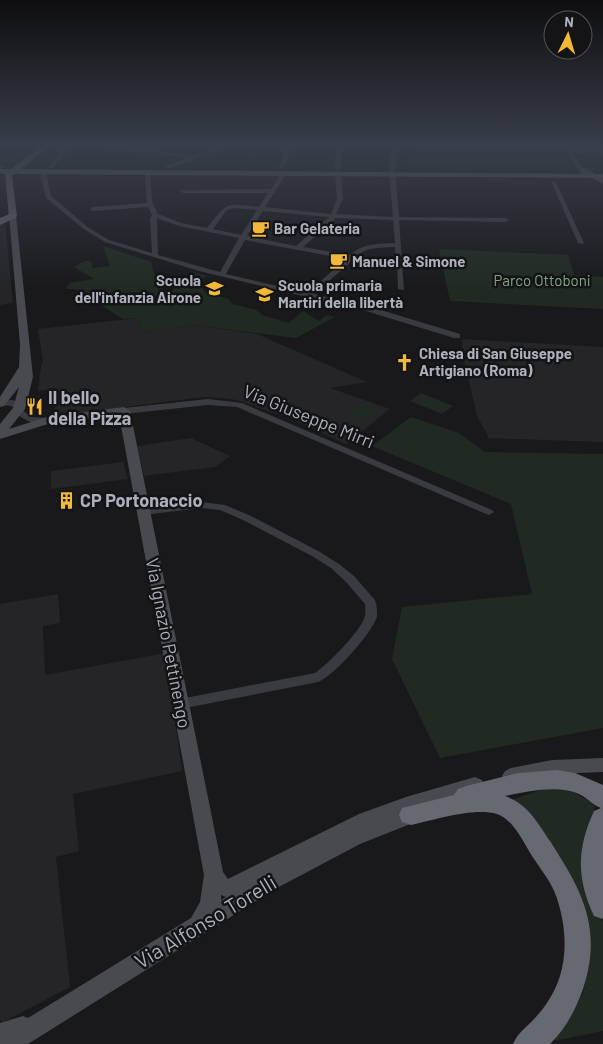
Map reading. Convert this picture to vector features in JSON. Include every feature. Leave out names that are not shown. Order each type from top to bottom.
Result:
[{"type":"highway","points":[[0,222],[12,216]]},
{"type":"highway","points":[[412,815],[444,802],[473,794],[548,779],[568,780],[584,784],[598,793],[603,799]]},
{"type":"highway","points":[[412,815],[477,803],[504,806],[522,820],[563,883],[575,920],[578,952],[576,972],[571,989],[557,1015],[528,1044]]},
{"type":"highway","points":[[603,818],[592,868],[594,884],[603,907]]},
{"type":"main road","points":[[0,431],[19,409],[27,379],[10,193]]},
{"type":"main road","points":[[0,404],[9,394],[25,367]]},
{"type":"main road","name":"Via Giuseppe Mirri","points":[[0,435],[47,421],[124,411]]},
{"type":"main road","name":"Via Ignazio Pettinengo","points":[[124,411],[214,875],[210,904],[200,923]]},
{"type":"main road","name":"Via Alfonso Torelli","points":[[214,875],[221,886],[228,888],[236,886],[295,854],[359,823],[424,800],[546,768],[603,765]]},
{"type":"main road","name":"Via Alfonso Torelli","points":[[7,1044],[268,882],[313,857],[353,838],[412,815]]},
{"type":"main road","points":[[0,1034],[43,1020]]},
{"type":"main road","points":[[18,1044],[43,1020]]},
{"type":"street","points":[[47,193],[48,197],[86,229],[107,241],[155,257],[222,275],[368,309],[457,336]]},
{"type":"street","points":[[149,193],[150,205],[155,215],[172,222],[350,258],[400,262]]},
{"type":"street","points":[[222,275],[243,237],[273,193]]},
{"type":"street","points":[[298,248],[325,226],[340,199],[339,193]]},
{"type":"street","points":[[393,193],[402,289]]},
{"type":"street","points":[[558,193],[581,243]]},
{"type":"street","points":[[93,209],[150,205]]},
{"type":"street","points":[[209,230],[228,207],[332,216],[395,219],[506,220]]},
{"type":"street","points":[[155,215],[153,220],[155,257]]},
{"type":"street","points":[[309,295],[359,250],[365,247],[398,245]]},
{"type":"street","name":"Via Giuseppe Mirri","points":[[124,411],[208,402],[239,405],[489,512]]},
{"type":"street","name":"Via Giuseppe Mirri","points":[[0,404],[12,403],[30,419],[47,421]]},
{"type":"street","points":[[143,512],[202,504],[229,510],[335,566],[364,594],[372,606],[371,617],[363,631],[329,670],[318,677],[180,704]]},
{"type":"shaded area","points":[[5,221],[13,303],[0,305],[0,223]]},
{"type":"shaded area","points":[[138,318],[142,332],[194,325],[257,334],[367,382],[330,388],[390,409],[346,444],[289,418],[237,400],[221,398],[203,397],[56,416],[53,389],[38,391],[43,361],[38,329]]},
{"type":"shaded area","points":[[462,339],[603,347],[603,442],[489,438],[477,416],[463,355]]},
{"type":"shaded area","points":[[191,438],[230,456],[215,467],[144,476],[137,446]]},
{"type":"shaded area","points":[[123,462],[128,479],[51,489],[51,471]]},
{"type":"shaded area","points":[[58,594],[60,623],[43,626],[45,675],[166,653],[182,771],[73,794],[79,851],[56,857],[70,987],[3,1022],[0,1020],[0,604]]},
{"type":"green space","points":[[103,246],[151,262],[158,282],[165,291],[170,292],[181,279],[193,278],[193,272],[207,276],[192,284],[203,288],[205,293],[229,299],[232,304],[257,310],[262,315],[289,323],[303,311],[319,321],[326,315],[335,317],[296,338],[194,325],[142,332],[138,318],[123,319],[90,298],[81,299],[80,293],[82,292],[75,289],[66,289],[69,283],[94,279],[74,267],[85,261],[91,261],[93,268],[110,266]]},
{"type":"green space","name":"Parco Ottoboni","points":[[439,249],[568,255],[574,275],[603,277],[603,309],[450,301]]},
{"type":"green space","points":[[421,393],[453,406],[442,414],[410,401]]},
{"type":"green space","points":[[361,403],[377,409],[360,424],[344,418]]},
{"type":"green space","points":[[411,417],[459,433],[485,452],[603,454],[603,728],[440,758],[392,659],[402,607],[532,594],[511,504],[372,446]]},
{"type":"green space","points":[[547,788],[571,790],[595,805],[588,841],[594,909],[603,921],[603,1031],[554,1041],[553,1038],[572,1014],[583,993],[589,961],[587,926],[511,800]]},
{"type":"place","name":"Bar Gelateria","points":[[260,228]]},
{"type":"place","name":"Manuel & Simone","points":[[338,261]]},
{"type":"place","name":"Scuola dell'infanzia Airone","points":[[215,289]]},
{"type":"place","name":"Scuola primaria Martiri della libertà","points":[[264,294]]},
{"type":"place","name":"Chiesa di San Giuseppe Artigiano (Roma)","points":[[405,362]]},
{"type":"place","name":"Il bello della Pizza","points":[[34,407]]},
{"type":"place","name":"CP Portonaccio","points":[[66,500]]}]
